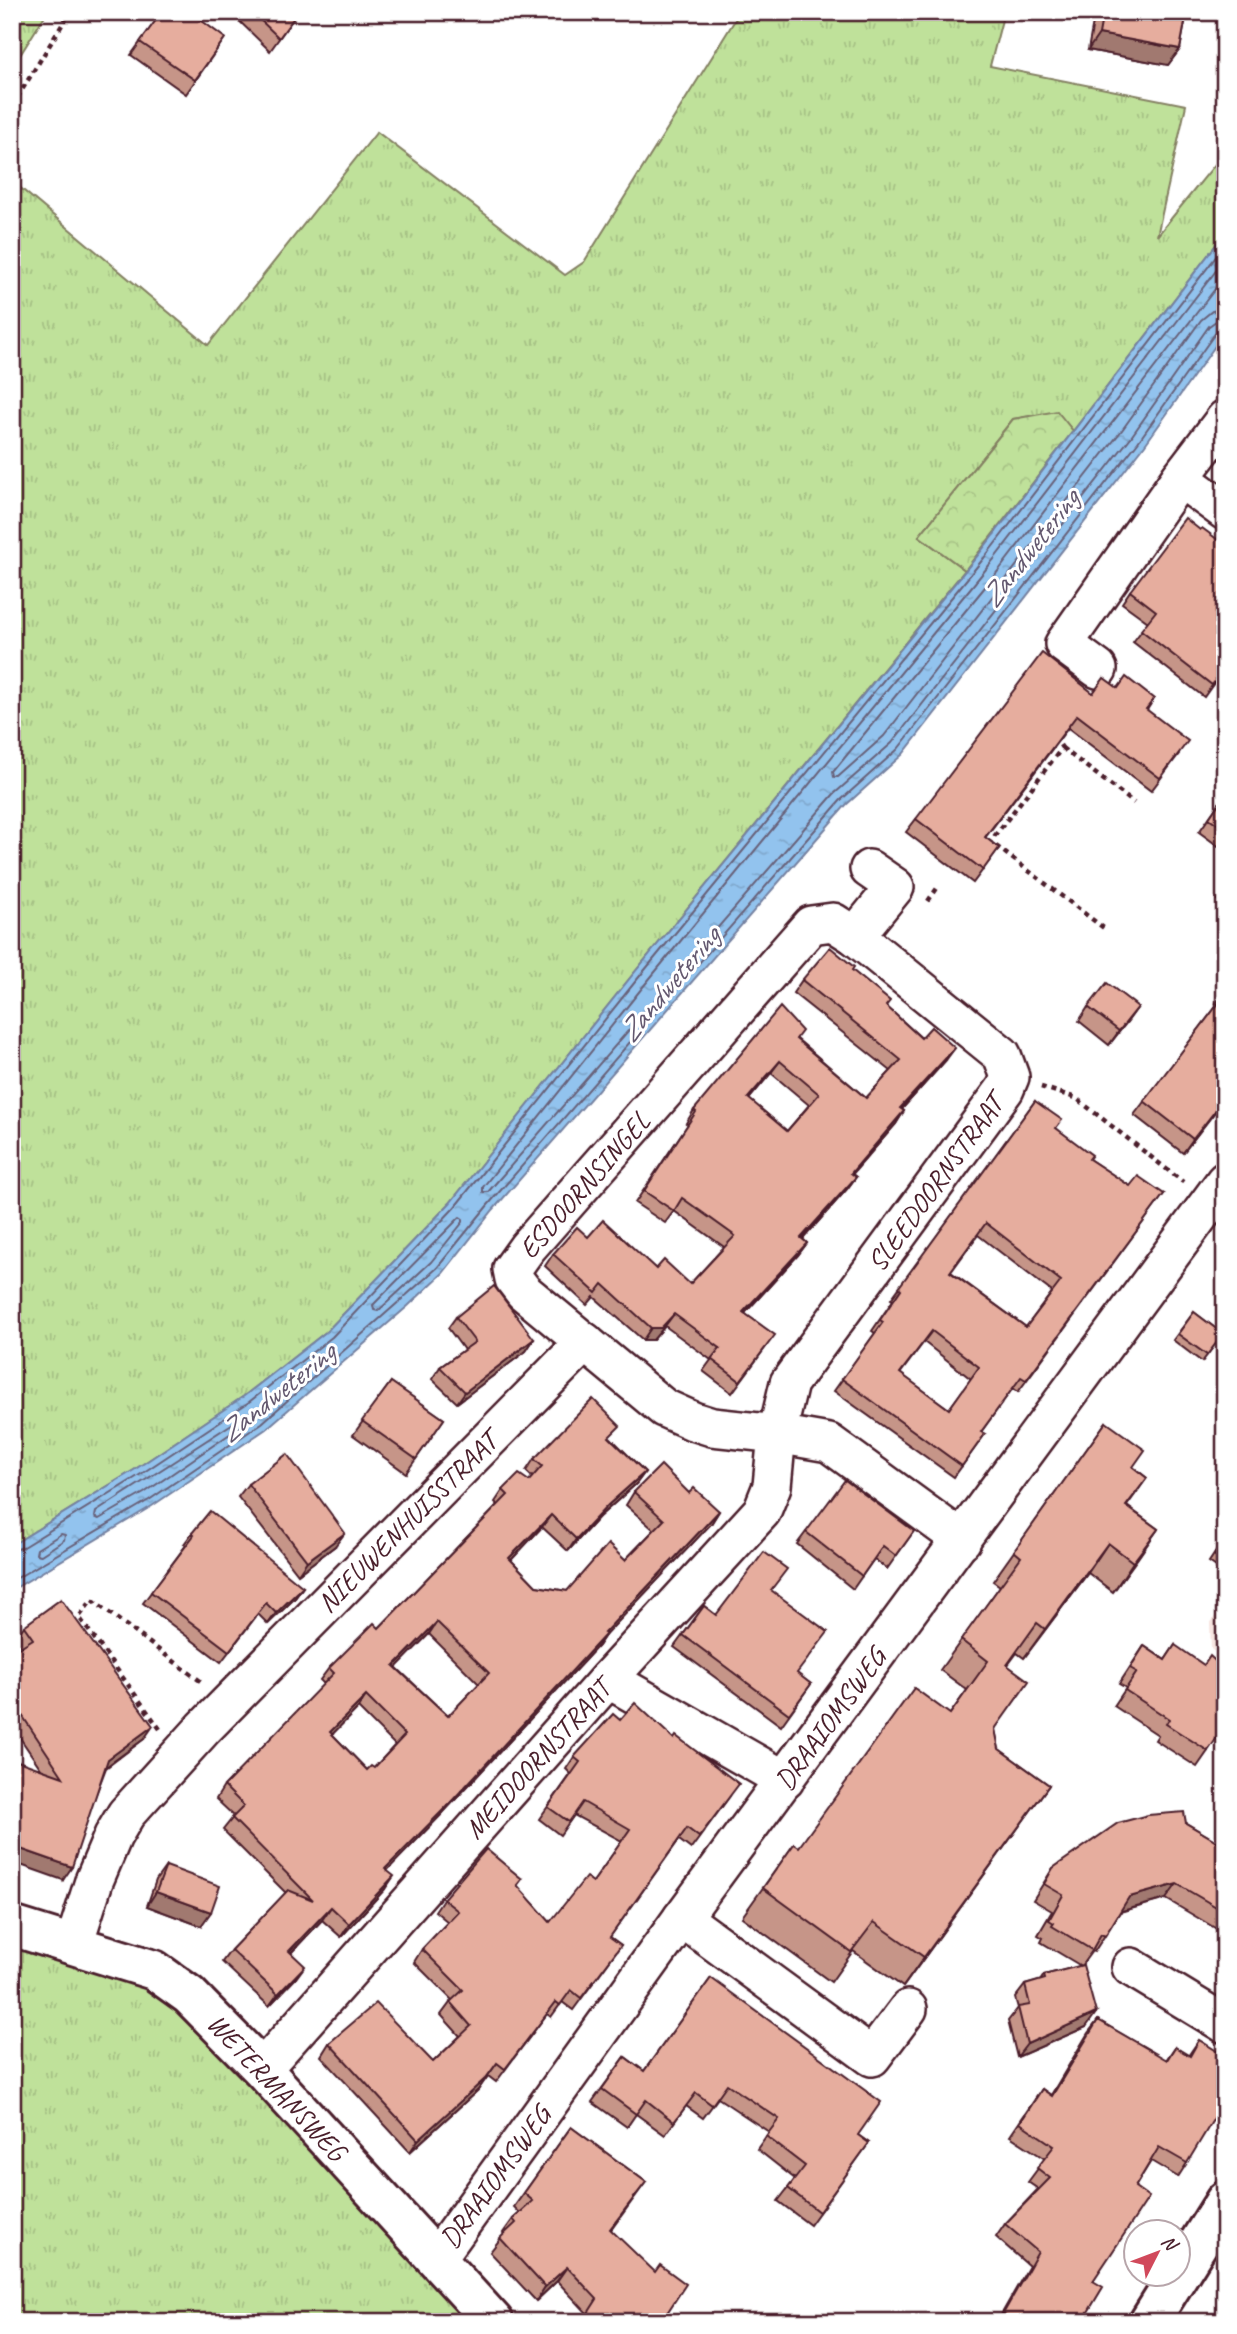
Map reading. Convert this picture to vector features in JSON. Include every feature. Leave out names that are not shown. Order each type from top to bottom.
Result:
[{"type":"street","points":[[1098,669],[1064,644],[1180,478],[1225,419]]},
{"type":"street","points":[[1180,478],[1225,511]]},
{"type":"street","points":[[855,936],[895,887],[869,869]]},
{"type":"street","name":"ESDOORNSINGEL","points":[[855,936],[833,922],[811,925],[527,1248],[513,1269],[514,1279],[524,1292],[664,1408],[712,1427],[829,1443],[962,1540]]},
{"type":"street","name":"SLEEDOORNSTRAAT","points":[[777,1434],[789,1383],[1010,1077],[1002,1055],[855,936]]},
{"type":"street","name":"DRAAIOMSWEG","points":[[437,2258],[682,1919],[1217,1192]]},
{"type":"street","name":"NIEUWENHUISSTRAAT","points":[[74,1944],[94,1881],[113,1836],[126,1814],[229,1703],[585,1342]]},
{"type":"street","name":"MEIDOORNSTRAAT","points":[[262,2069],[608,1679],[762,1511],[772,1486],[777,1434]]},
{"type":"street","points":[[608,1679],[785,1780]]},
{"type":"street","points":[[682,1919],[872,2057],[908,2008]]},
{"type":"street","name":"WETERMANSWEG","points":[[12,1926],[154,1970],[189,1995],[262,2069],[494,2322]]},
{"type":"street","points":[[1131,1967],[1225,2024]]},
{"type":"street","points":[[1149,2322],[1225,2201]]},
{"type":"path","points":[[12,106],[70,12]]},
{"type":"path","points":[[1053,736],[1062,748],[1134,803]]},
{"type":"path","points":[[979,844],[990,842],[1062,748]]},
{"type":"path","points":[[990,842],[1105,929]]},
{"type":"path","points":[[1010,1077],[1076,1098],[1217,1192]]},
{"type":"path","points":[[179,1755],[79,1617],[92,1600],[229,1703]]},
{"type":"shaded area","points":[[1225,1601],[1225,1661],[1211,1649],[1210,1624]]},
{"type":"green space","points":[[12,12],[47,12],[12,68]]},
{"type":"green space","points":[[740,12],[1004,12],[990,66],[1186,105],[1157,236],[1225,152],[1225,233],[1073,431],[1057,412],[1013,419],[919,536],[965,570],[630,978],[450,1203],[327,1331],[244,1396],[134,1470],[12,1545],[12,181],[208,345],[377,132],[565,275],[584,262]]},
{"type":"green space","points":[[1057,411],[1073,431],[965,570],[919,536],[1013,419]]},
{"type":"green space","points":[[12,1939],[164,1994],[223,2043],[473,2322],[12,2322]]},
{"type":"water","name":"Zandwetering","points":[[1225,233],[1225,332],[1144,446],[903,754],[846,805],[493,1210],[443,1273],[266,1429],[152,1506],[12,1590],[12,1545],[134,1470],[244,1396],[327,1331],[450,1203],[630,978],[979,554]]},
{"type":"building","points":[[162,12],[190,12],[225,38],[195,80],[140,42]]},
{"type":"building","points":[[252,12],[298,12],[279,38]]},
{"type":"building","points":[[1103,12],[1187,12],[1180,49],[1099,34]]},
{"type":"building","points":[[1185,518],[1225,545],[1225,668],[1212,685],[1141,630],[1156,611],[1130,591]]},
{"type":"building","points":[[1042,653],[1093,693],[1104,678],[1118,688],[1126,677],[1154,699],[1146,709],[1188,741],[1160,778],[1077,715],[985,837],[999,848],[983,870],[916,819]]},
{"type":"building","points":[[1225,797],[1225,829],[1209,818]]},
{"type":"building","points":[[830,947],[854,967],[852,970],[890,1001],[886,1006],[921,1038],[931,1027],[955,1048],[900,1108],[904,1111],[851,1173],[856,1177],[801,1238],[807,1243],[743,1312],[775,1335],[740,1381],[711,1359],[720,1348],[674,1314],[661,1328],[651,1328],[603,1284],[596,1293],[553,1254],[577,1227],[588,1237],[603,1220],[656,1269],[664,1260],[690,1284],[735,1236],[682,1198],[674,1211],[644,1191],[696,1112],[694,1110],[780,1007],[802,1031],[796,1039],[866,1098],[901,1060],[802,980]],"holes":[[[780,1061],[819,1094],[787,1131],[748,1098]]]},
{"type":"building","points":[[1107,983],[1138,1007],[1119,1031],[1088,1007]]},
{"type":"building","points":[[1225,995],[1225,1098],[1193,1139],[1144,1101]]},
{"type":"building","points":[[1035,1101],[1062,1120],[1056,1128],[1092,1155],[1089,1159],[1130,1186],[1138,1176],[1164,1194],[1026,1380],[1021,1377],[981,1432],[985,1434],[962,1466],[842,1379],[883,1322],[880,1320],[901,1289],[899,1287]],"holes":[[[986,1223],[1061,1281],[1026,1327],[950,1272]],[[932,1331],[979,1367],[949,1409],[900,1373]]]},
{"type":"building","points":[[494,1286],[534,1339],[465,1392],[440,1367],[475,1342],[456,1317]]},
{"type":"building","points":[[1194,1312],[1223,1334],[1207,1355],[1178,1334]]},
{"type":"building","points":[[391,1382],[444,1419],[416,1459],[362,1421]]},
{"type":"building","points":[[593,1399],[620,1426],[609,1437],[645,1472],[608,1505],[576,1539],[551,1515],[509,1558],[536,1586],[567,1591],[608,1544],[625,1560],[664,1520],[634,1492],[661,1465],[689,1493],[694,1488],[719,1511],[450,1803],[385,1869],[394,1876],[349,1924],[331,1907],[289,1951],[305,1966],[278,1994],[231,1950],[288,1890],[313,1900],[232,1818],[244,1806],[224,1786],[334,1673],[329,1668],[374,1623],[379,1628],[508,1495],[503,1490],[519,1474],[529,1481],[542,1466],[534,1459]],"holes":[[[437,1622],[489,1673],[448,1716],[394,1666]],[[366,1696],[405,1735],[374,1768],[371,1766],[367,1770],[330,1732]]]},
{"type":"building","points":[[1106,1422],[1145,1450],[1133,1467],[1147,1478],[1126,1506],[1158,1529],[1133,1562],[1108,1543],[1045,1629],[1037,1623],[1007,1665],[1029,1681],[995,1729],[999,1749],[1049,1785],[924,1957],[874,1922],[851,1952],[763,1888],[794,1844],[799,1847],[914,1688],[950,1714],[988,1661],[961,1640],[1021,1557],[1014,1551]]},
{"type":"building","points":[[287,1454],[345,1533],[307,1561],[248,1484]]},
{"type":"building","points":[[845,1480],[914,1531],[896,1556],[883,1546],[862,1576],[806,1532]]},
{"type":"building","points":[[210,1511],[303,1587],[276,1613],[266,1603],[229,1651],[151,1592]]},
{"type":"building","points":[[1225,1539],[1225,1563],[1214,1555]]},
{"type":"building","points":[[764,1552],[787,1569],[771,1590],[828,1632],[797,1673],[811,1684],[789,1714],[683,1635],[704,1606],[716,1615]]},
{"type":"building","points":[[61,1599],[153,1726],[108,1759],[72,1867],[12,1846],[12,1759],[63,1777],[12,1700],[12,1652],[33,1639],[24,1626]]},
{"type":"building","points":[[1175,1645],[1204,1665],[1210,1656],[1225,1670],[1225,1726],[1208,1751],[1166,1724],[1169,1719],[1125,1690],[1137,1672],[1130,1668],[1144,1646],[1165,1660]]},
{"type":"building","points":[[635,1703],[674,1739],[676,1736],[739,1784],[699,1837],[687,1828],[610,1937],[621,1945],[581,1998],[571,1990],[560,2005],[556,2002],[505,2069],[497,2063],[486,2078],[418,2140],[329,2043],[376,2003],[433,2062],[471,2026],[450,2002],[463,1990],[422,1949],[458,1911],[443,1899],[486,1849],[522,1879],[517,1885],[550,1922],[586,1877],[593,1882],[630,1829],[583,1802],[569,1822],[548,1807],[580,1762],[574,1757],[613,1714],[620,1720]]},
{"type":"building","points":[[1184,1812],[1186,1823],[1225,1846],[1225,1912],[1177,1884],[1129,1897],[1105,1936],[1101,1934],[1092,1950],[1052,1926],[1054,1923],[1049,1920],[1063,1895],[1044,1884],[1053,1868],[1118,1823],[1148,1815]]},
{"type":"building","points":[[166,1866],[220,1886],[211,1912],[156,1892]]},
{"type":"building","points":[[1083,1965],[1096,2013],[1027,2044],[1018,2007],[1030,2005],[1025,1985],[1045,1979],[1044,1975]]},
{"type":"building","points":[[711,1978],[881,2102],[858,2135],[869,2143],[819,2212],[788,2188],[805,2166],[766,2136],[779,2119],[727,2084],[712,2105],[696,2093],[674,2122],[646,2100],[636,2114],[602,2089],[625,2057],[644,2071]]},
{"type":"building","points":[[1098,2020],[1167,2060],[1175,2047],[1190,2056],[1199,2040],[1225,2056],[1225,2100],[1187,2163],[1159,2147],[1135,2187],[1149,2197],[1135,2218],[1122,2218],[1122,2238],[1093,2281],[1103,2287],[1082,2322],[1015,2322],[1003,2314],[1038,2252],[1005,2224],[1050,2178],[1037,2168],[1054,2146],[1020,2123],[1042,2089],[1052,2096]]},
{"type":"building","points":[[571,2127],[646,2182],[610,2229],[655,2272],[660,2265],[686,2284],[665,2316],[674,2322],[584,2322],[597,2299],[567,2267],[545,2287],[500,2238],[516,2223],[513,2219],[533,2201],[524,2193]]}]
